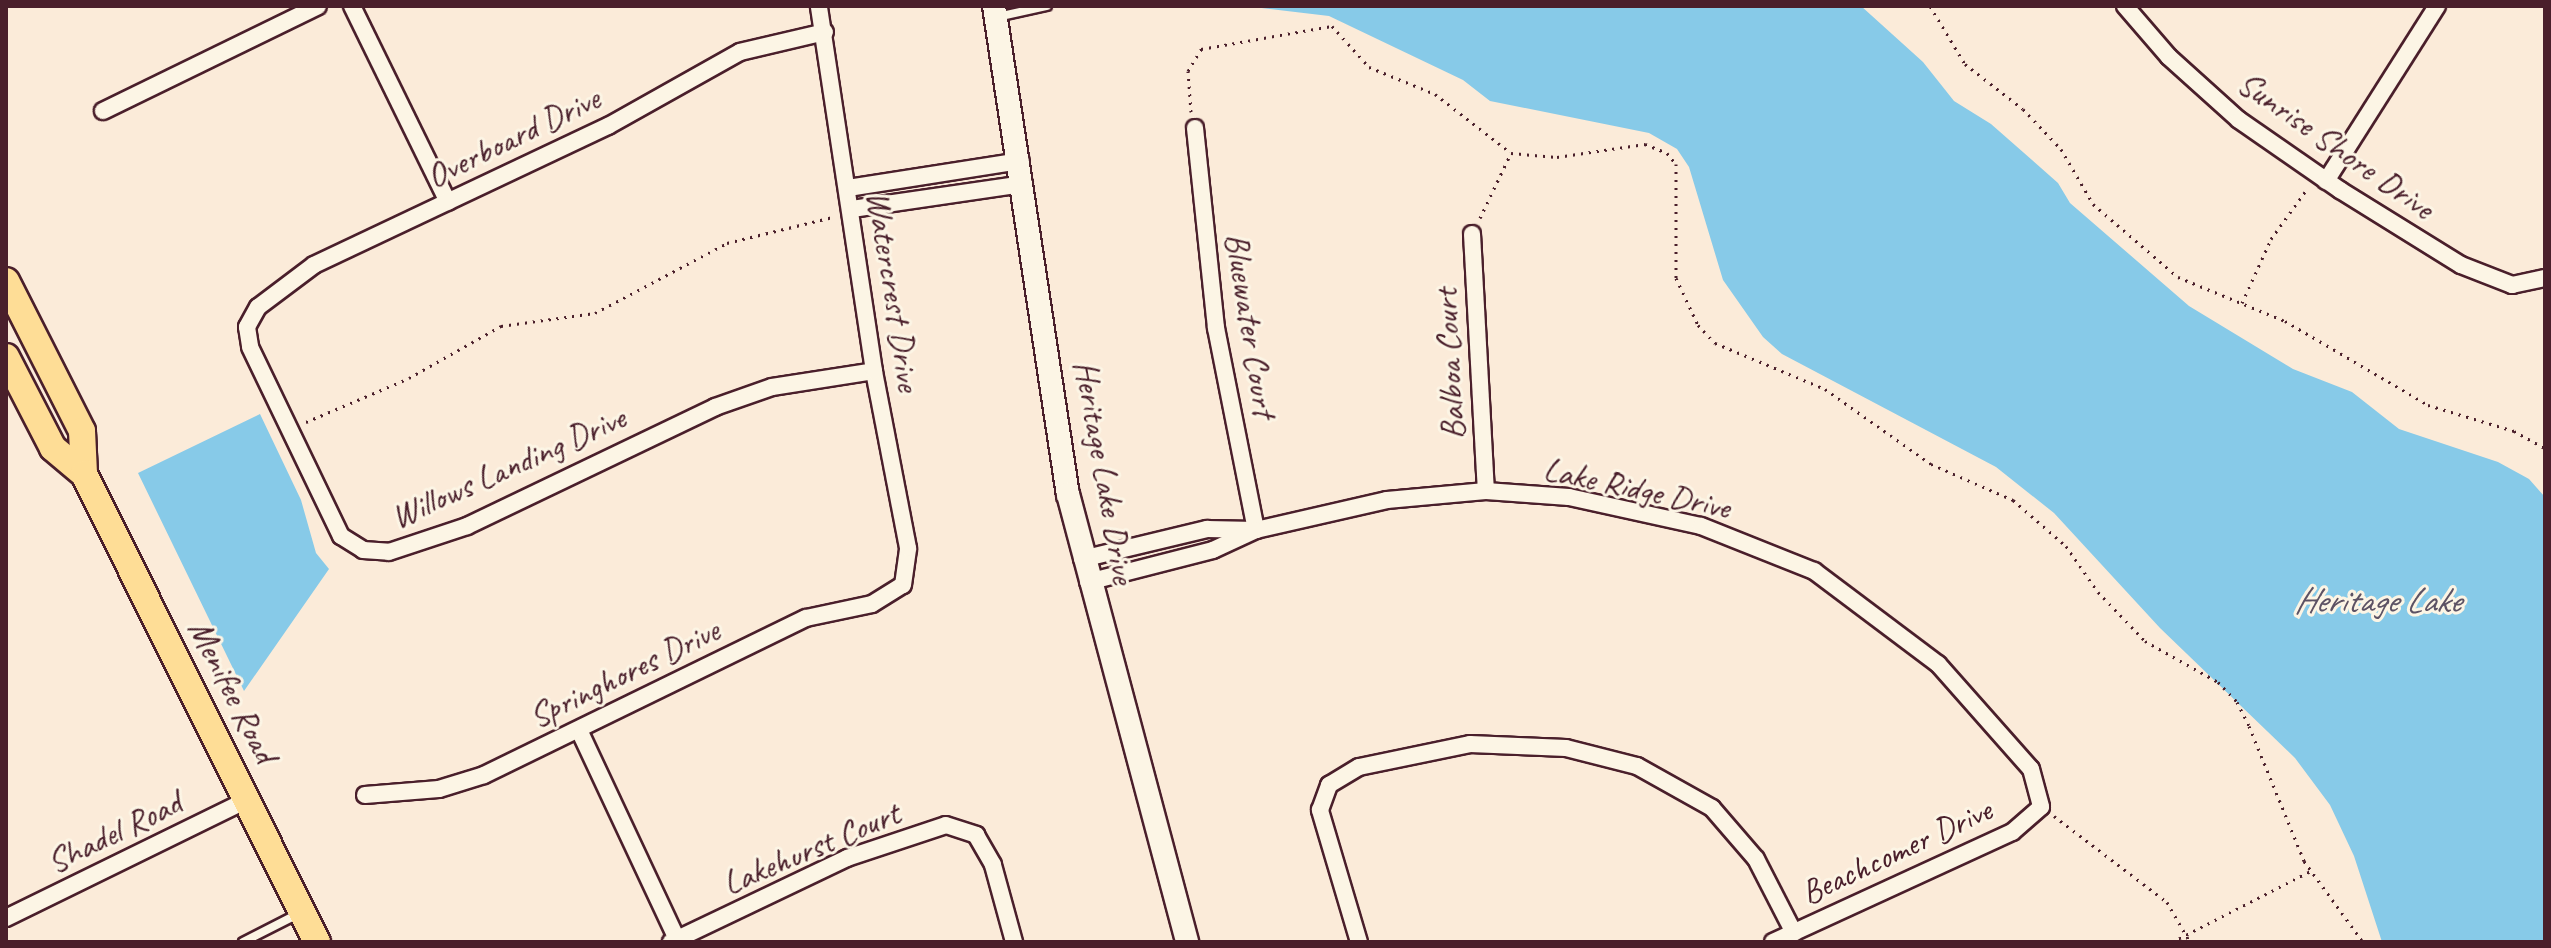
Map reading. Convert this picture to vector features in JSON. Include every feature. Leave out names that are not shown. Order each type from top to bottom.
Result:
[{"type":"main road","name":"Menifee Road","points":[[6,281],[82,431],[84,474]]},
{"type":"main road","name":"Menifee Road","points":[[6,357],[53,448],[84,474],[317,942]]},
{"type":"street","points":[[103,111],[318,6]]},
{"type":"street","points":[[352,6],[448,202]]},
{"type":"street","name":"Watercrest Drive","points":[[819,6],[874,371],[908,548],[903,585]]},
{"type":"street","points":[[2326,181],[2437,6]]},
{"type":"street","name":"Sunrise Shore Drive","points":[[2134,9],[2169,57],[2239,120],[2326,181],[2461,265],[2512,285],[2543,281]]},
{"type":"street","name":"Heritage Lake Drive","points":[[995,12],[1021,161],[1068,494],[1088,582],[1187,942]]},
{"type":"street","name":"Overboard Drive","points":[[247,327],[258,307],[314,265],[608,126],[740,52],[825,32]]},
{"type":"street","name":"Bluewater Court","points":[[1195,128],[1216,328],[1256,530]]},
{"type":"street","points":[[848,188],[1021,161]]},
{"type":"street","points":[[852,212],[1024,184]]},
{"type":"street","name":"Balboa Court","points":[[1472,234],[1486,491]]},
{"type":"street","name":"Willows Landing Drive","points":[[247,327],[250,347],[341,536],[363,550],[389,552],[467,526],[715,407],[772,387],[874,371]]},
{"type":"street","name":"Lake Ridge Drive","points":[[1088,582],[1213,550],[1256,530],[1387,500],[1486,491],[1569,497],[1701,526],[1814,571],[1938,664],[2031,769],[2041,807]]},
{"type":"street","name":"Lake Ridge Drive","points":[[1082,559],[1207,529],[1256,530]]},
{"type":"street","name":"Springhores Drive","points":[[365,795],[439,789],[484,775],[806,618],[872,604],[903,585]]},
{"type":"street","points":[[579,730],[674,940]]},
{"type":"street","points":[[1359,942],[1320,810],[1329,785],[1359,767],[1470,744],[1566,748],[1637,766],[1712,808],[1756,859],[1794,933]]},
{"type":"street","name":"Shadel Road","points":[[6,918],[247,800]]},
{"type":"street","name":"Beachcomer Drive","points":[[1773,942],[2012,832],[2041,807]]},
{"type":"street","name":"Lakehurst Court","points":[[674,940],[847,858],[946,825],[976,835],[993,865],[1014,942]]},
{"type":"lane","points":[[995,12],[1047,6]]},
{"type":"lane","points":[[243,942],[302,912]]},
{"type":"path","points":[[1930,6],[1965,64],[2023,109],[2061,149],[2093,204],[2178,277],[2285,321],[2428,405],[2514,431],[2545,448]]},
{"type":"path","points":[[1195,128],[1186,88],[1194,54],[1222,42],[1332,26],[1369,67],[1435,94],[1511,153],[1557,157],[1645,144],[1667,153],[1676,164],[1676,278],[1698,325],[1715,343],[1825,389],[1905,449],[1983,484],[2040,521],[2066,546],[2120,618],[2145,641],[2218,682],[2237,702],[2311,871],[2363,942]]},
{"type":"path","points":[[1472,234],[1511,153]]},
{"type":"path","points":[[2242,303],[2276,230],[2307,189],[2326,181]]},
{"type":"path","points":[[290,430],[409,378],[501,326],[595,313],[727,243],[794,223],[852,212]]},
{"type":"path","points":[[2041,807],[2167,902],[2190,942]]},
{"type":"path","points":[[2172,942],[2311,871]]},
{"type":"water","name":"Heritage Lake","points":[[1245,6],[1861,6],[1923,62],[1954,101],[1991,124],[2058,183],[2070,203],[2189,306],[2293,369],[2352,392],[2399,429],[2498,462],[2529,479],[2545,497],[2545,942],[2382,942],[2354,856],[2330,805],[2295,758],[2160,628],[2054,513],[1996,467],[1782,354],[1763,337],[1723,280],[1689,167],[1677,149],[1649,133],[1490,101],[1463,80],[1329,16]]},
{"type":"water","points":[[260,414],[301,500],[316,553],[329,569],[244,691],[138,473]]}]
